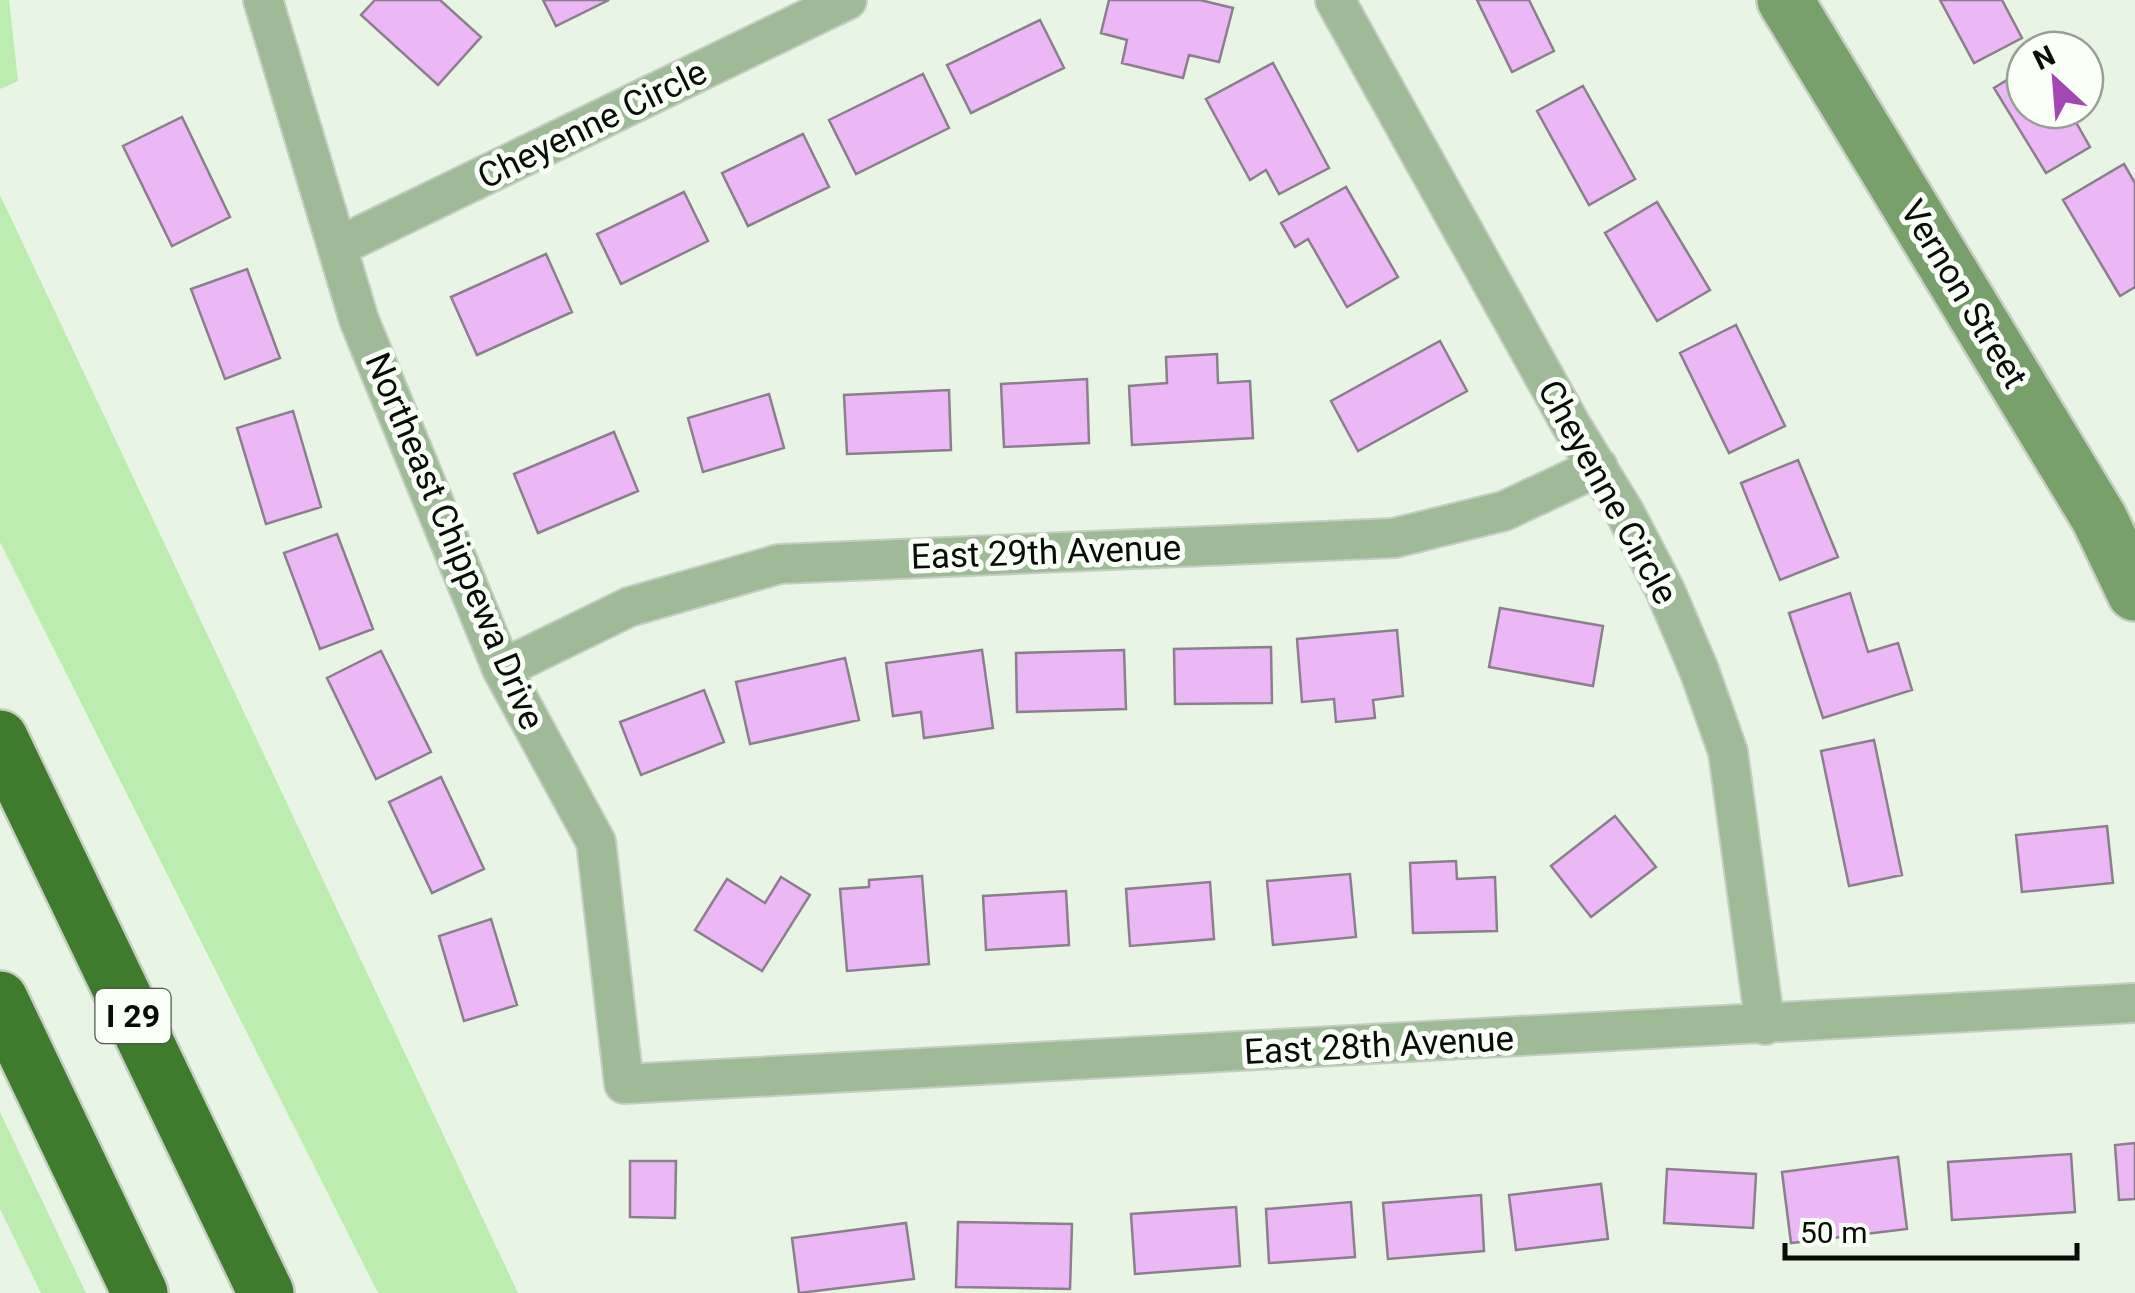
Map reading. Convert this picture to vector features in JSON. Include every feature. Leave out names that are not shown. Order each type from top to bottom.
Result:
[{"type":"highway","name":"I 29","points":[[0,738],[266,1293]]},
{"type":"highway","points":[[0,999],[140,1293]]},
{"type":"main road","name":"Vernon Street","points":[[1785,0],[2099,518],[2135,593]]},
{"type":"street","name":"Northeast Chippewa Drive","points":[[263,0],[360,320],[502,669],[596,842],[624,1084]]},
{"type":"street","name":"Cheyenne Circle","points":[[337,248],[847,0]]},
{"type":"street","name":"Cheyenne Circle","points":[[1335,0],[1665,590],[1699,670],[1728,752],[1765,1025]]},
{"type":"street","name":"East 29th Avenue","points":[[502,669],[628,607],[780,564],[1394,538],[1504,510],[1598,467]]},
{"type":"street","name":"East 28th Avenue","points":[[624,1084],[2135,1004]]},
{"type":"green space","points":[[0,0],[9,0],[18,81],[0,89]]},
{"type":"green space","points":[[0,195],[518,1293],[378,1293],[0,542]]},
{"type":"green space","points":[[0,1112],[86,1293],[41,1293],[0,1209]]},
{"type":"building","points":[[375,0],[440,0],[481,37],[438,85],[361,15]]},
{"type":"building","points":[[543,0],[609,0],[556,26]]},
{"type":"building","points":[[1109,0],[1200,0],[1233,8],[1219,62],[1189,55],[1183,78],[1122,63],[1127,40],[1101,33]]},
{"type":"building","points":[[1477,0],[1529,0],[1554,51],[1512,72]]},
{"type":"building","points":[[1940,0],[2002,0],[2018,30],[2005,30],[2005,47],[1974,63]]},
{"type":"building","points":[[1040,20],[1064,68],[971,113],[947,65]]},
{"type":"building","points":[[1273,63],[1329,168],[1279,194],[1266,170],[1250,180],[1206,99]]},
{"type":"building","points":[[923,74],[949,128],[856,174],[829,120]]},
{"type":"building","points":[[2005,81],[2005,106],[1994,88]]},
{"type":"building","points":[[1583,86],[1635,179],[1589,205],[1537,111]]},
{"type":"building","points":[[182,117],[230,217],[172,246],[123,146]]},
{"type":"building","points":[[2020,130],[2080,130],[2090,147],[2046,173]]},
{"type":"building","points":[[803,134],[829,187],[748,226],[722,173]]},
{"type":"building","points":[[2124,164],[2135,183],[2135,287],[2120,296],[2063,200]]},
{"type":"building","points":[[1346,187],[1398,277],[1347,307],[1308,239],[1295,247],[1281,223]]},
{"type":"building","points":[[684,192],[708,241],[621,284],[597,234]]},
{"type":"building","points":[[1657,202],[1710,290],[1657,321],[1605,233]]},
{"type":"building","points":[[546,254],[572,312],[477,355],[451,297]]},
{"type":"building","points":[[247,269],[280,358],[225,379],[191,289]]},
{"type":"building","points":[[1736,325],[1785,426],[1729,453],[1680,353]]},
{"type":"building","points":[[1440,341],[1467,391],[1358,451],[1331,401]]},
{"type":"building","points":[[1217,354],[1218,383],[1250,381],[1253,438],[1132,445],[1129,386],[1167,383],[1166,357]]},
{"type":"building","points":[[1087,379],[1089,443],[1004,447],[1001,384]]},
{"type":"building","points":[[949,390],[951,450],[847,454],[844,395]]},
{"type":"building","points":[[769,394],[784,448],[703,472],[688,418]]},
{"type":"building","points":[[293,411],[321,507],[266,524],[237,428]]},
{"type":"building","points":[[614,432],[638,491],[538,533],[514,474]]},
{"type":"building","points":[[1798,460],[1838,557],[1780,580],[1741,483]]},
{"type":"building","points":[[337,534],[373,629],[320,649],[284,553]]},
{"type":"building","points":[[1850,593],[1868,652],[1898,643],[1912,690],[1823,718],[1789,613]]},
{"type":"building","points":[[1500,608],[1603,626],[1593,686],[1489,667]]},
{"type":"building","points":[[1397,630],[1403,696],[1373,700],[1375,718],[1336,722],[1334,699],[1302,702],[1297,639]]},
{"type":"building","points":[[1271,647],[1272,703],[1175,704],[1174,649]]},
{"type":"building","points":[[982,650],[993,728],[924,738],[921,712],[893,716],[886,663]]},
{"type":"building","points":[[1124,650],[1126,709],[1017,712],[1016,653]]},
{"type":"building","points":[[381,651],[431,752],[376,779],[327,678]]},
{"type":"building","points":[[845,658],[859,720],[750,744],[736,682]]},
{"type":"building","points":[[704,690],[724,742],[641,775],[620,722]]},
{"type":"building","points":[[1874,740],[1902,875],[1849,886],[1821,751]]},
{"type":"building","points":[[441,777],[484,869],[432,893],[389,802]]},
{"type":"building","points":[[1615,816],[1656,867],[1591,917],[1551,866]]},
{"type":"building","points":[[2107,826],[2113,883],[2022,892],[2016,835]]},
{"type":"building","points":[[1456,861],[1457,879],[1495,877],[1497,931],[1413,933],[1410,863]]},
{"type":"building","points":[[1350,874],[1356,937],[1273,945],[1267,881]]},
{"type":"building","points":[[922,876],[929,964],[847,971],[840,889],[869,887],[869,880]]},
{"type":"building","points":[[781,877],[810,895],[762,971],[695,930],[727,879],[765,903]]},
{"type":"building","points":[[1210,882],[1214,939],[1130,946],[1126,889]]},
{"type":"building","points":[[1066,891],[1069,945],[986,950],[983,896]]},
{"type":"building","points":[[491,919],[517,1005],[464,1021],[439,936]]},
{"type":"building","points":[[2135,1143],[2135,1199],[2119,1200],[2115,1145]]},
{"type":"building","points":[[2071,1154],[2075,1212],[1952,1220],[1948,1162]]},
{"type":"building","points":[[1898,1157],[1907,1229],[1791,1243],[1782,1172]]},
{"type":"building","points":[[630,1161],[676,1161],[675,1218],[630,1217]]},
{"type":"building","points":[[1667,1169],[1756,1174],[1753,1228],[1664,1223]]},
{"type":"building","points":[[1601,1184],[1608,1239],[1516,1250],[1509,1195]]},
{"type":"building","points":[[1481,1195],[1484,1251],[1388,1259],[1383,1203]]},
{"type":"building","points":[[1351,1202],[1355,1257],[1269,1263],[1266,1209]]},
{"type":"building","points":[[1236,1207],[1240,1266],[1135,1274],[1131,1214]]},
{"type":"building","points":[[958,1222],[1072,1224],[1070,1289],[956,1287]]},
{"type":"building","points":[[906,1223],[914,1279],[799,1293],[792,1238]]}]
